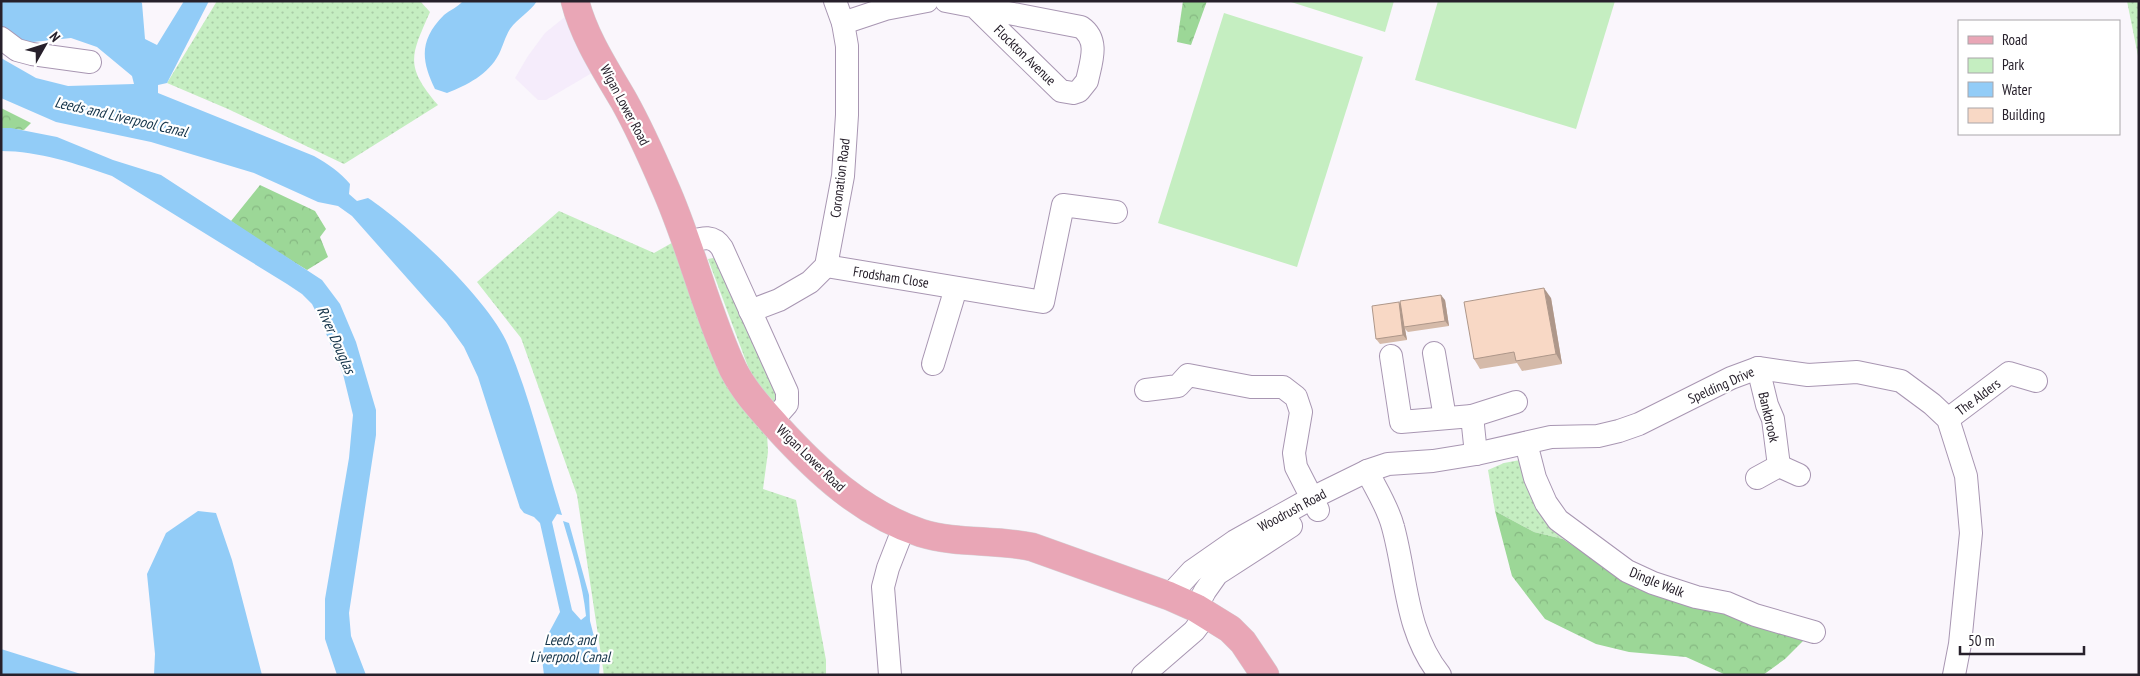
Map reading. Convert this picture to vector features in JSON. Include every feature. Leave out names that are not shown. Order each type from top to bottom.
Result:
[{"type":"main road","name":"Wigan Lower Road","points":[[576,2],[583,26],[642,136],[688,242],[724,348],[734,371],[754,401],[801,453],[851,497],[904,527],[942,537],[1011,542],[1032,546],[1169,596],[1202,611],[1230,629],[1243,642],[1265,675]]},
{"type":"street","name":"Coronation Road","points":[[826,266],[843,176],[847,115],[847,46],[843,23],[835,1]]},
{"type":"street","points":[[843,23],[885,9],[927,1]]},
{"type":"street","name":"Flockton Avenue","points":[[946,1],[1081,27],[1090,35],[1094,46],[1084,87],[1074,93],[1061,91],[976,8]]},
{"type":"street","points":[[1,38],[17,50],[32,54],[90,62]]},
{"type":"street","name":"Frodsham Close","points":[[826,266],[1043,302],[1063,205],[1116,212]]},
{"type":"street","points":[[688,242],[705,237],[718,242],[788,398],[784,409],[772,421]]},
{"type":"street","points":[[750,311],[779,300],[810,282],[826,266]]},
{"type":"street","points":[[933,364],[956,288]]},
{"type":"street","points":[[1434,353],[1445,418]]},
{"type":"street","points":[[1392,356],[1401,422],[1472,416],[1516,402]]},
{"type":"street","name":"Spelding Drive","points":[[1526,443],[1551,437],[1598,436],[1619,431],[1638,424],[1731,378],[1758,368],[1808,376],[1857,372],[1901,381],[1932,404],[1948,419]]},
{"type":"street","name":"Bankbrook","points":[[1758,368],[1767,405],[1789,470],[1758,478]]},
{"type":"street","points":[[1146,390],[1178,386],[1202,373],[1250,387],[1283,387],[1296,397],[1301,412],[1294,453],[1296,468],[1315,504]]},
{"type":"street","name":"The Alders","points":[[1948,419],[2009,373],[2036,380]]},
{"type":"street","points":[[1472,416],[1476,454]]},
{"type":"street","points":[[1948,419],[1966,476],[1971,533],[1960,644],[1954,675]]},
{"type":"street","name":"Woodrush Road","points":[[1169,596],[1192,571],[1228,546],[1370,477],[1388,464],[1476,454],[1526,443]]},
{"type":"street","name":"Dingle Walk","points":[[1526,443],[1534,478],[1546,503],[1558,520],[1627,570],[1653,583],[1696,597],[1727,603],[1755,615],[1791,619],[1814,632]]},
{"type":"street","points":[[1370,477],[1392,524],[1410,616],[1428,660],[1440,675]]},
{"type":"street","name":"Woodrush Road","points":[[1143,675],[1194,631],[1202,611],[1205,591],[1217,574],[1315,504]]},
{"type":"street","points":[[890,675],[883,587],[888,568],[904,527]]},
{"type":"shaded area","points":[[566,16],[597,70],[546,100],[538,100],[515,78],[545,33]]},
{"type":"green space","points":[[217,1],[420,1],[430,12],[418,40],[414,61],[420,80],[438,105],[344,164],[228,109],[167,83]]},
{"type":"green space","points":[[1183,1],[1207,1],[1191,45],[1177,42]]},
{"type":"green space","points":[[1288,1],[1394,1],[1385,32]]},
{"type":"green space","points":[[1438,1],[1615,1],[1576,129],[1415,80]]},
{"type":"green space","points":[[2127,1],[2139,1],[2139,61]]},
{"type":"green space","points":[[1224,13],[1363,57],[1297,267],[1158,223]]},
{"type":"green space","points":[[1,108],[31,123],[24,130],[1,128]]},
{"type":"green space","points":[[260,185],[315,211],[326,229],[320,237],[328,257],[307,270],[256,239],[231,221]]},
{"type":"green space","points":[[559,211],[654,253],[677,240],[767,433],[768,452],[763,489],[796,500],[826,660],[826,675],[604,675],[577,495],[521,338],[477,282]]},
{"type":"green space","points":[[708,259],[719,260],[778,386],[776,404],[755,381],[747,364]]},
{"type":"green space","points":[[1520,460],[1555,530],[1563,539],[1534,532],[1495,511],[1488,470],[1504,463]]},
{"type":"green space","points":[[1495,511],[1534,532],[1563,539],[1613,572],[1806,638],[1785,659],[1763,675],[1726,675],[1686,657],[1629,652],[1596,644],[1545,619],[1512,576]]},
{"type":"water","name":"Leeds and Liverpool Canal","points":[[1,1],[140,1],[142,3],[145,39],[157,45],[184,1],[209,1],[167,83],[158,85],[158,93],[314,156],[324,162],[350,184],[349,194],[357,201],[368,198],[385,210],[425,245],[466,286],[498,327],[508,345],[524,387],[562,515],[557,514],[552,522],[572,610],[581,620],[586,616],[582,592],[563,521],[569,523],[589,595],[590,621],[600,660],[599,675],[544,675],[542,659],[545,640],[560,612],[540,523],[534,517],[524,513],[520,508],[478,377],[464,347],[446,322],[352,216],[338,206],[318,202],[254,173],[151,142],[56,122],[1,98],[1,58],[36,78],[68,86],[134,84],[132,76],[97,47],[71,38],[14,44],[1,30]]},
{"type":"water","points":[[463,1],[537,1],[510,29],[499,54],[489,68],[469,83],[447,93],[435,89],[430,79],[425,59],[426,42],[436,24],[444,15]]},
{"type":"water","name":"River Douglas","points":[[1,128],[11,128],[57,137],[113,160],[161,175],[322,280],[340,304],[356,342],[376,410],[376,435],[349,613],[351,636],[366,675],[337,675],[325,639],[325,599],[349,458],[353,415],[343,374],[312,304],[302,294],[287,284],[112,176],[44,156],[1,151]]},
{"type":"water","points":[[198,511],[216,513],[232,560],[262,675],[154,675],[155,654],[147,574],[166,533]]},
{"type":"water","points":[[1,649],[84,675],[1,675]]},
{"type":"building","points":[[1544,288],[1556,354],[1516,361],[1514,352],[1474,359],[1464,302]]},
{"type":"building","points":[[1441,295],[1445,321],[1404,327],[1400,301]]},
{"type":"building","points":[[1399,302],[1403,335],[1376,339],[1372,306]]}]
